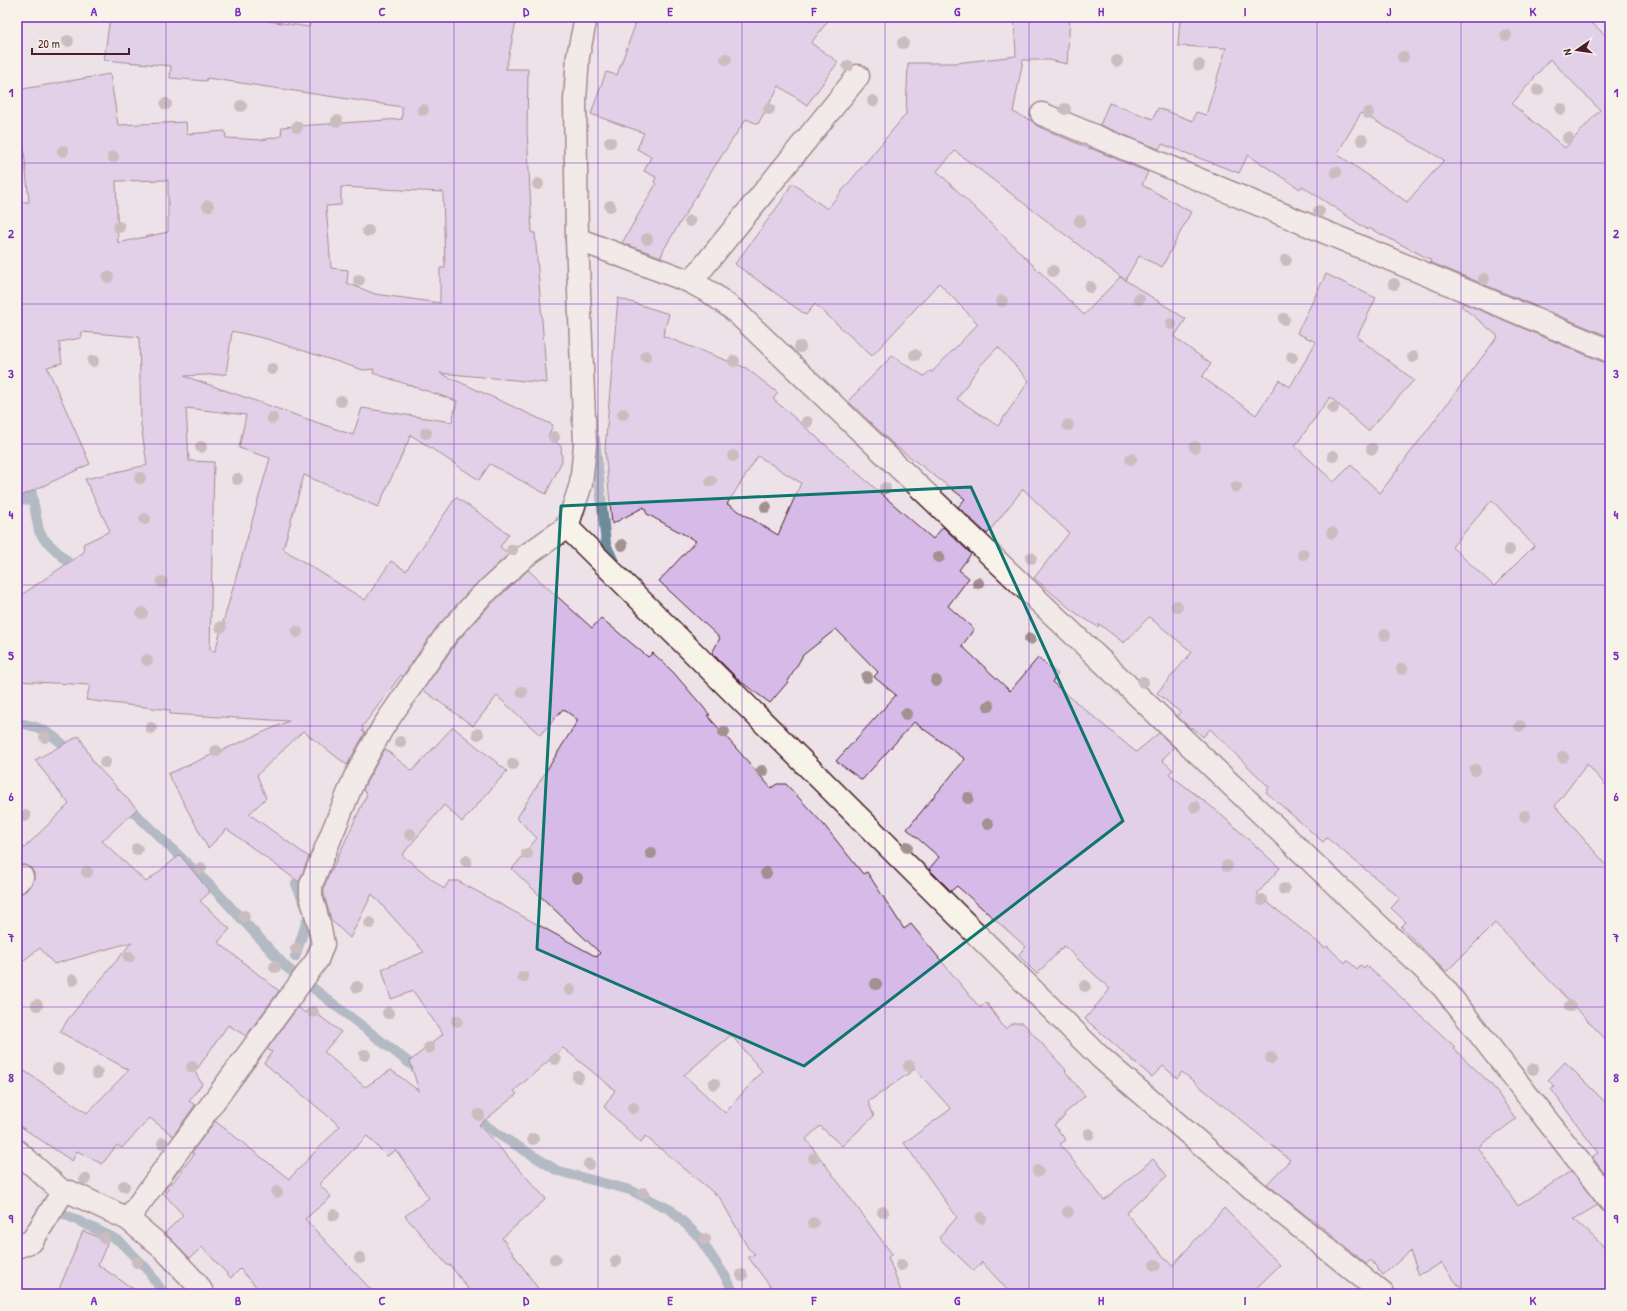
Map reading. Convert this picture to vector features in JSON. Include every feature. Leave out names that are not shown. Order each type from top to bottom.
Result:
[{"type":"street","points":[[128,1219],[317,960],[323,944],[311,896],[311,885],[355,777],[383,727],[446,635],[474,603],[524,556],[567,527],[581,484],[585,445],[577,239],[575,100],[578,56],[586,17]]},
{"type":"street","points":[[691,282],[858,76]]},
{"type":"street","points":[[1042,114],[1610,351]]},
{"type":"street","points":[[577,239],[691,282],[711,293],[734,310],[1443,987],[1610,1201]]},
{"type":"street","points":[[567,527],[1101,1058],[1253,1189],[1383,1294]]},
{"type":"street","points":[[17,1151],[64,1193]]},
{"type":"street","points":[[17,1248],[32,1241],[59,1198],[64,1193],[70,1192],[128,1219],[165,1250],[197,1284],[203,1294]]},
{"type":"highlighted area","points":[[971,487],[1123,821],[804,1066],[537,949],[561,506]]},
{"type":"building","points":[[110,17],[242,17],[309,27],[312,17],[517,17],[506,69],[528,69],[527,130],[532,233],[535,233],[547,383],[440,373],[553,425],[548,436],[561,446],[562,461],[546,494],[490,464],[479,480],[411,435],[378,507],[304,475],[283,549],[365,600],[391,561],[406,571],[456,497],[509,534],[500,547],[509,554],[470,590],[436,628],[403,676],[401,675],[362,727],[364,729],[362,731],[365,733],[347,765],[303,731],[257,775],[266,798],[249,814],[309,857],[299,882],[227,829],[208,848],[168,774],[289,721],[170,714],[170,710],[86,700],[90,685],[17,681],[17,598],[84,552],[83,544],[110,531],[85,479],[147,465],[141,425],[139,337],[82,332],[81,338],[59,342],[62,363],[47,367],[90,464],[17,498],[17,202],[29,202],[23,141],[17,142],[17,90],[110,74],[118,125],[186,122],[187,134],[225,131],[226,138],[262,140],[281,136],[282,127],[402,119],[402,107],[207,78],[206,81],[170,78],[171,66],[104,60]],"holes":[[[168,180],[168,232],[118,243],[116,181]],[[341,187],[443,192],[445,268],[440,268],[440,303],[375,294],[347,283],[348,270],[331,268],[326,206],[341,205]],[[232,331],[267,339],[363,370],[374,369],[373,373],[457,401],[452,422],[362,408],[353,435],[184,376],[226,374]],[[186,408],[246,415],[239,448],[270,458],[215,651],[210,650],[214,462],[189,461]]]},
{"type":"building","points":[[638,17],[831,17],[811,43],[838,62],[807,105],[779,86],[758,124],[746,119],[711,172],[664,249],[661,257],[622,243],[656,184],[654,182],[656,177],[644,171],[651,157],[637,149],[644,133],[591,114],[606,72],[617,75]]},
{"type":"building","points":[[1014,17],[1070,17],[1067,64],[1049,60],[1023,60],[1013,112],[1032,121],[1037,126],[1148,172],[1142,185],[1191,212],[1162,267],[1139,256],[1125,280],[1186,319],[1174,337],[1211,364],[1202,377],[1256,415],[1279,380],[1290,387],[1316,342],[1297,333],[1326,274],[1376,298],[1357,337],[1414,380],[1368,431],[1330,397],[1295,446],[1334,482],[1351,465],[1380,493],[1498,336],[1461,306],[1463,303],[1605,363],[1610,363],[1610,790],[1587,764],[1555,806],[1610,869],[1610,1044],[1495,923],[1446,972],[1401,927],[1406,922],[1391,908],[1400,898],[1327,838],[1323,842],[1266,792],[1269,787],[1210,729],[1203,737],[1192,727],[1191,729],[1177,716],[1181,713],[1157,693],[1192,652],[1149,617],[1124,643],[1099,624],[1098,627],[1073,611],[1034,578],[1069,533],[1023,489],[987,534],[958,507],[965,499],[893,444],[848,401],[892,356],[924,376],[930,371],[932,372],[978,324],[939,283],[872,356],[815,304],[806,315],[735,264],[781,202],[792,183],[827,209],[906,114],[908,63],[956,63],[1016,56]],"holes":[[[955,151],[1113,271],[1124,279],[1120,277],[1084,315],[937,171]],[[998,347],[1029,381],[998,426],[957,399],[979,367]],[[1492,500],[1534,546],[1494,586],[1452,547]]]},
{"type":"building","points":[[1180,17],[1585,17],[1610,39],[1610,337],[1430,262],[1431,260],[1369,228],[1368,230],[1302,186],[1300,189],[1248,155],[1239,173],[1162,144],[1159,149],[1100,125],[1109,103],[1153,119],[1158,108],[1193,121],[1196,112],[1206,115],[1226,48],[1178,46]],"holes":[[[1550,59],[1600,110],[1565,148],[1512,104]],[[1361,113],[1444,160],[1407,202],[1337,154]]]},
{"type":"building","points":[[618,298],[669,314],[663,336],[746,368],[778,393],[773,399],[933,539],[943,527],[971,554],[959,570],[969,578],[948,606],[974,629],[962,646],[1010,691],[1038,658],[1058,674],[1052,682],[1136,752],[1159,733],[1174,747],[1162,760],[1173,770],[1169,774],[1217,811],[1280,868],[1257,894],[1325,948],[1327,946],[1345,963],[1347,960],[1357,969],[1360,965],[1364,968],[1366,965],[1455,1047],[1453,1048],[1491,1084],[1516,1119],[1478,1147],[1518,1206],[1571,1171],[1598,1205],[1574,1219],[1610,1252],[1610,1294],[1465,1294],[1441,1263],[1419,1275],[1410,1251],[1383,1275],[1371,1260],[1366,1264],[1311,1218],[1310,1219],[1267,1184],[1290,1160],[1182,1072],[1177,1078],[1163,1066],[1152,1077],[1085,1019],[1110,989],[1064,946],[1037,974],[1018,955],[1026,947],[957,886],[951,891],[929,869],[939,857],[907,829],[965,759],[914,722],[862,780],[836,761],[896,695],[874,677],[878,672],[836,629],[803,655],[787,683],[770,703],[740,681],[712,653],[720,638],[659,581],[696,541],[647,514],[644,507],[612,524],[605,449]],"holes":[[[758,456],[801,483],[778,535],[727,504]]]},
{"type":"building","points":[[528,570],[592,628],[601,618],[648,657],[653,653],[673,672],[710,715],[707,715],[771,788],[777,784],[786,784],[824,825],[863,874],[867,872],[904,929],[911,924],[980,1008],[986,1002],[1005,1029],[1013,1023],[1023,1023],[1066,1070],[1065,1071],[1085,1096],[1064,1114],[1065,1116],[1054,1125],[1066,1140],[1060,1144],[1104,1200],[1153,1159],[1167,1176],[1126,1213],[1172,1266],[1224,1208],[1280,1265],[1250,1294],[1011,1294],[982,1262],[974,1271],[939,1238],[957,1217],[904,1143],[951,1109],[915,1069],[868,1102],[874,1116],[842,1146],[820,1126],[806,1139],[892,1254],[888,1257],[902,1294],[776,1294],[748,1257],[755,1254],[748,1248],[720,1198],[645,1136],[641,1143],[604,1107],[615,1090],[563,1048],[514,1091],[517,1094],[479,1125],[546,1199],[502,1238],[542,1294],[472,1294],[450,1265],[448,1266],[405,1216],[429,1198],[396,1150],[387,1156],[367,1136],[319,1184],[331,1197],[305,1219],[375,1294],[263,1294],[240,1269],[231,1278],[202,1247],[190,1258],[165,1233],[183,1215],[164,1194],[194,1154],[192,1152],[215,1121],[289,1179],[340,1126],[264,1063],[272,1052],[267,1049],[298,1007],[305,1013],[309,1008],[341,1032],[324,1052],[365,1087],[391,1070],[419,1091],[410,1061],[443,1034],[413,991],[391,999],[382,969],[424,952],[372,894],[350,938],[331,920],[324,894],[324,887],[330,871],[331,872],[367,794],[363,790],[385,749],[412,771],[453,727],[507,771],[462,822],[444,805],[402,855],[444,889],[449,881],[458,881],[597,957],[600,953],[512,869],[537,838],[517,818],[578,720],[563,709],[540,735],[497,696],[473,726],[423,690],[456,643],[488,607]],"holes":[[[731,1035],[762,1071],[725,1113],[684,1075]]]},
{"type":"building","points":[[79,736],[94,763],[137,809],[102,841],[146,882],[180,855],[210,892],[200,901],[230,929],[218,942],[279,991],[246,1036],[228,1025],[195,1072],[202,1084],[189,1101],[195,1105],[173,1136],[150,1118],[122,1148],[117,1145],[102,1164],[77,1151],[72,1161],[17,1124],[17,1066],[87,1113],[129,1070],[60,1032],[68,1019],[132,942],[54,964],[40,948],[17,965],[17,894],[26,891],[34,880],[34,873],[31,868],[25,865],[17,866],[17,855],[69,804],[35,760]]},
{"type":"building","points":[[1565,1062],[1610,1107],[1610,1181],[1592,1157],[1598,1153],[1551,1089],[1554,1086],[1548,1080]]},
{"type":"building","points":[[83,1231],[108,1241],[98,1265],[141,1294],[57,1294]]},
{"type":"waterway","points":[[595,439],[606,544],[616,566]]},
{"type":"waterway","points":[[29,479],[39,531],[44,539],[68,562]]},
{"type":"waterway","points":[[17,499],[31,500]]},
{"type":"waterway","points":[[17,723],[26,724],[41,729],[54,737],[73,754]]},
{"type":"waterway","points":[[125,804],[213,888],[286,967],[421,1072]]},
{"type":"waterway","points":[[295,957],[309,914],[296,884]]},
{"type":"waterway","points":[[471,1115],[501,1136],[558,1171],[630,1190],[671,1210],[698,1236],[727,1279],[734,1294]]},
{"type":"waterway","points":[[60,1212],[118,1240],[147,1269],[164,1294]]}]
